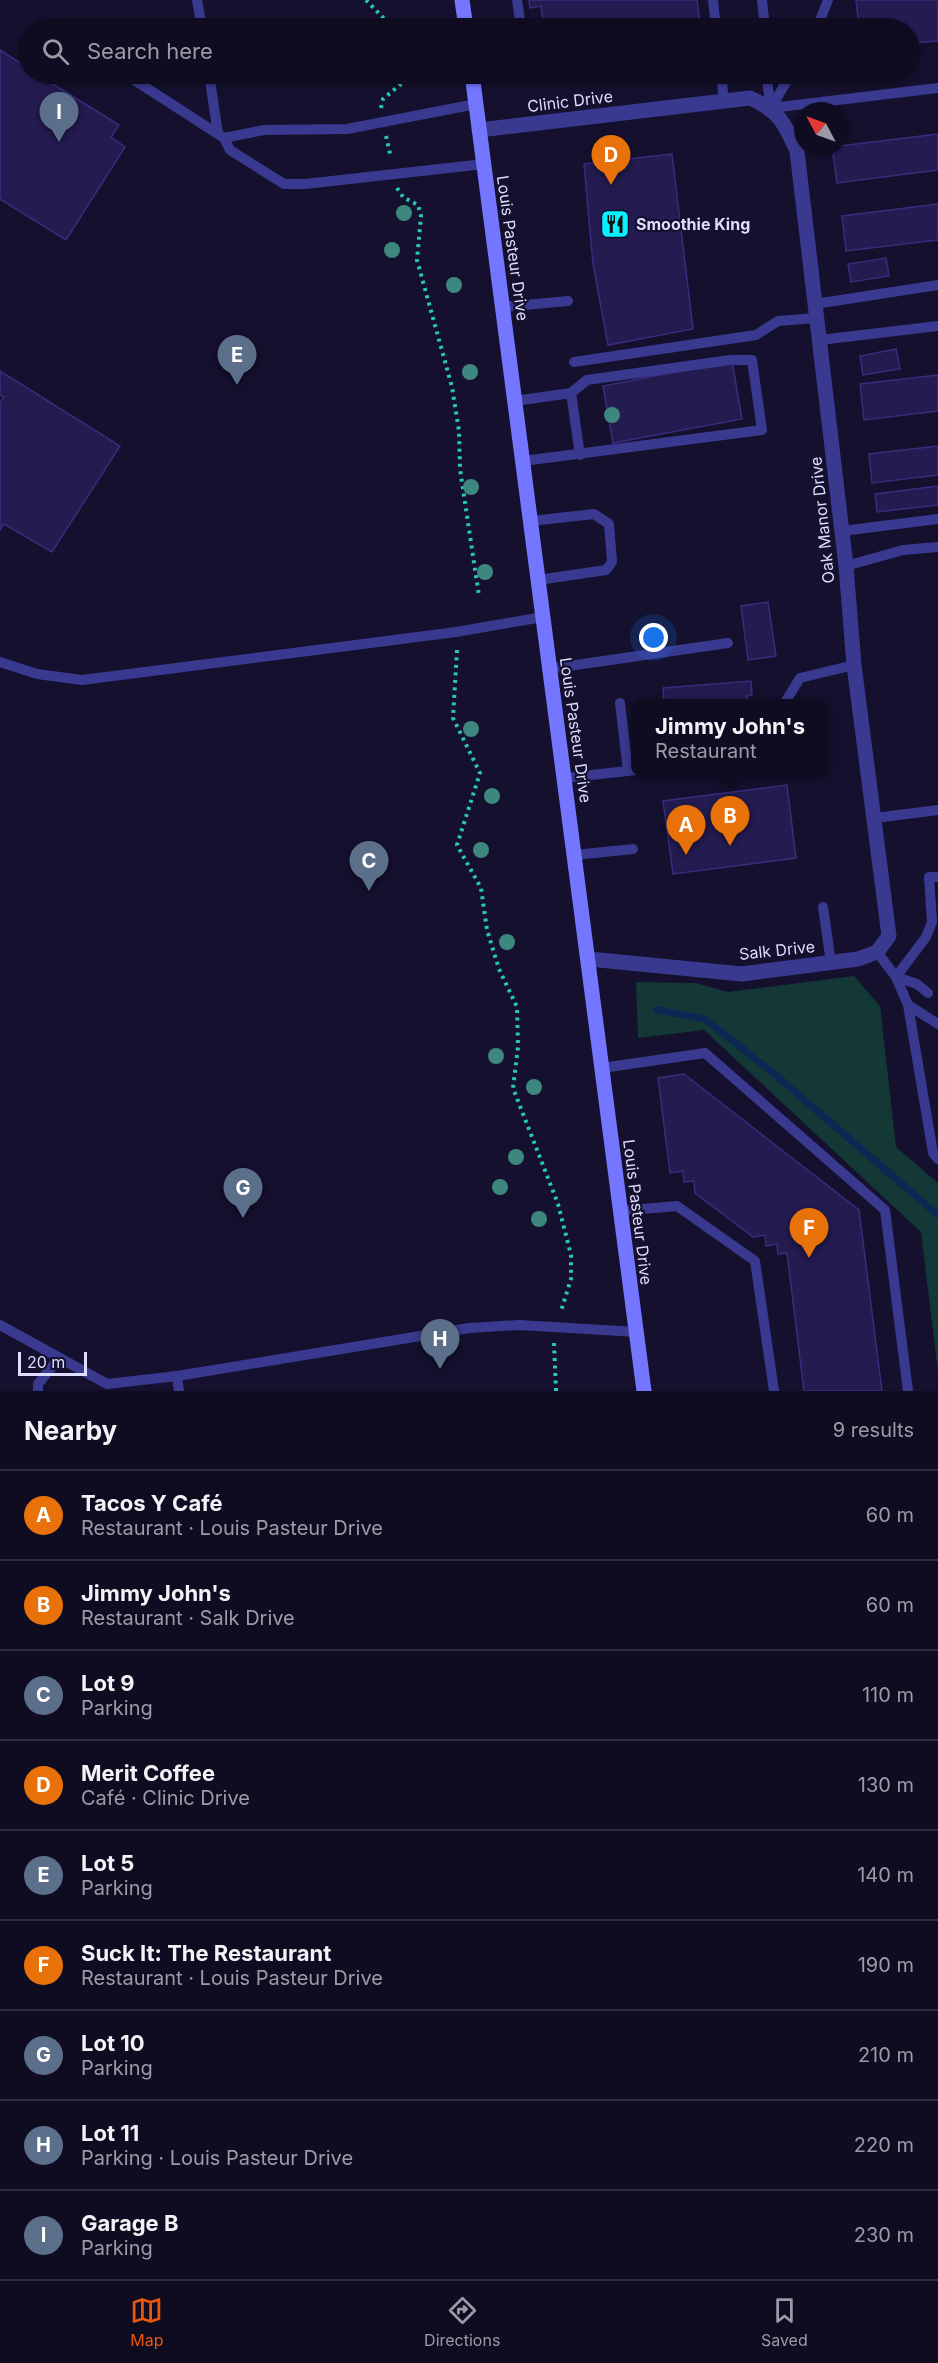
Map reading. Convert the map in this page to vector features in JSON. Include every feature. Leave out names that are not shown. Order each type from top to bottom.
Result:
[{"type":"street","points":[[462,0],[465,18]]},
{"type":"street","name":"Louis Pasteur Drive","points":[[473,84],[644,1391]]},
{"type":"street","name":"Clinic Drive","points":[[480,130],[750,98],[771,108]]},
{"type":"street","name":"Oak Manor Drive","points":[[771,108],[785,125],[797,151],[846,566],[854,665],[889,936],[877,952]]},
{"type":"street","name":"Salk Drive","points":[[589,959],[742,974],[858,959],[877,952]]},
{"type":"lane","points":[[197,0],[200,18]]},
{"type":"lane","points":[[517,0],[520,18]]},
{"type":"lane","points":[[713,0],[716,18]]},
{"type":"lane","points":[[821,18],[828,0]]},
{"type":"lane","points":[[763,3],[764,18]]},
{"type":"lane","points":[[140,84],[221,136],[264,130],[347,129],[476,104]]},
{"type":"lane","points":[[211,84],[221,136],[230,150],[284,184],[305,184],[484,164]]},
{"type":"lane","points":[[723,84],[724,101]]},
{"type":"lane","points":[[767,84],[771,108]]},
{"type":"lane","points":[[771,108],[785,84]]},
{"type":"lane","points":[[771,108],[938,88]]},
{"type":"lane","points":[[574,362],[756,335],[778,321],[938,285]]},
{"type":"lane","points":[[502,307],[568,301]]},
{"type":"lane","points":[[820,340],[938,326]]},
{"type":"lane","points":[[515,401],[571,393],[587,380],[730,360],[752,360],[762,430],[523,461]]},
{"type":"lane","points":[[571,393],[580,454]]},
{"type":"lane","points":[[531,521],[594,514],[609,524],[612,562],[606,570],[538,580]]},
{"type":"lane","points":[[842,531],[938,519]]},
{"type":"lane","points":[[846,566],[903,549],[938,548]]},
{"type":"lane","points":[[0,662],[37,674],[82,680],[456,632],[543,617]]},
{"type":"lane","points":[[548,669],[728,643]]},
{"type":"lane","points":[[787,699],[800,678],[854,665]]},
{"type":"lane","points":[[620,703],[631,764]]},
{"type":"lane","points":[[565,778],[631,770]]},
{"type":"lane","points":[[875,818],[938,810]]},
{"type":"lane","points":[[575,855],[633,849]]},
{"type":"lane","points":[[896,977],[926,937],[932,922],[929,877],[938,877]]},
{"type":"lane","points":[[823,907],[831,963]]},
{"type":"lane","points":[[877,952],[896,977],[908,1005],[936,1153]]},
{"type":"lane","points":[[896,977],[917,984],[928,993]]},
{"type":"lane","points":[[908,1005],[938,1024]]},
{"type":"lane","points":[[602,1068],[705,1053],[885,1210],[908,1391]]},
{"type":"lane","points":[[619,1211],[677,1206],[755,1261],[774,1391]]},
{"type":"lane","points":[[0,1325],[107,1384],[177,1376],[469,1328],[519,1325],[636,1332]]},
{"type":"lane","points":[[38,1391],[38,1384],[59,1358]]},
{"type":"lane","points":[[177,1376],[178,1391]]},
{"type":"path","points":[[366,0],[383,18]]},
{"type":"path","points":[[380,108],[383,99],[401,84]]},
{"type":"path","points":[[386,136],[391,159]]},
{"type":"path","points":[[397,188],[404,198],[418,205],[421,216],[417,260],[452,387],[459,431],[460,470],[479,596]]},
{"type":"path","points":[[457,650],[453,718],[480,773],[457,845],[481,888],[487,930],[496,959],[518,1007],[518,1047],[513,1088],[558,1203],[571,1255],[571,1280],[561,1311]]},
{"type":"path","points":[[554,1343],[556,1391]]},
{"type":"green space","points":[[854,976],[880,1006],[896,1147],[938,1183],[938,1372],[921,1232],[704,1030],[638,1038],[636,982],[696,983],[728,992]]},
{"type":"building","points":[[529,0],[697,0],[699,18],[543,18],[541,6],[530,8]]},
{"type":"building","points":[[856,0],[938,0],[938,41],[920,42],[920,18],[858,18]]},
{"type":"building","points":[[0,50],[18,62],[18,84],[53,84],[119,125],[111,137],[125,147],[66,240],[0,199]]},
{"type":"building","points":[[938,134],[938,170],[837,183],[833,156],[848,156],[848,145]]},
{"type":"building","points":[[672,154],[693,329],[608,345],[593,264],[584,164]]},
{"type":"building","points":[[938,204],[938,240],[846,251],[842,216]]},
{"type":"building","points":[[886,258],[889,276],[851,282],[848,264]]},
{"type":"building","points":[[896,349],[900,369],[863,375],[860,356]]},
{"type":"building","points":[[732,361],[742,419],[613,443],[603,386]]},
{"type":"building","points":[[0,371],[120,446],[52,552],[4,524],[0,530],[0,403],[4,397],[0,395]]},
{"type":"building","points":[[938,375],[938,411],[864,420],[860,384]]},
{"type":"building","points":[[938,446],[938,475],[872,483],[869,454]]},
{"type":"building","points":[[938,486],[938,505],[877,512],[875,494]]},
{"type":"building","points":[[768,602],[776,656],[748,660],[741,606]]},
{"type":"building","points":[[751,681],[752,695],[747,696],[747,699],[664,699],[663,688]]},
{"type":"building","points":[[787,785],[796,858],[673,874],[663,801]]},
{"type":"building","points":[[684,1074],[859,1210],[882,1391],[804,1391],[787,1253],[778,1254],[777,1244],[766,1246],[765,1235],[753,1237],[695,1193],[694,1181],[684,1182],[683,1171],[670,1173],[658,1078]]},
{"type":"waterway","points":[[657,1010],[705,1019],[772,1072],[938,1215]]},
{"type":"place","name":"Garage B","points":[[59,142]]},
{"type":"place","name":"Merit Coffee","points":[[611,185]]},
{"type":"place","name":"Smoothie King","points":[[615,224]]},
{"type":"place","name":"Lot 5","points":[[237,385]]},
{"type":"place","name":"Jimmy John's","points":[[730,846]]},
{"type":"place","name":"Tacos Y Café","points":[[686,855]]},
{"type":"place","name":"Lot 9","points":[[369,891]]},
{"type":"place","name":"Lot 10","points":[[243,1218]]},
{"type":"place","name":"Suck It: The Restaurant","points":[[809,1258]]},
{"type":"place","name":"Lot 11","points":[[440,1369]]}]
